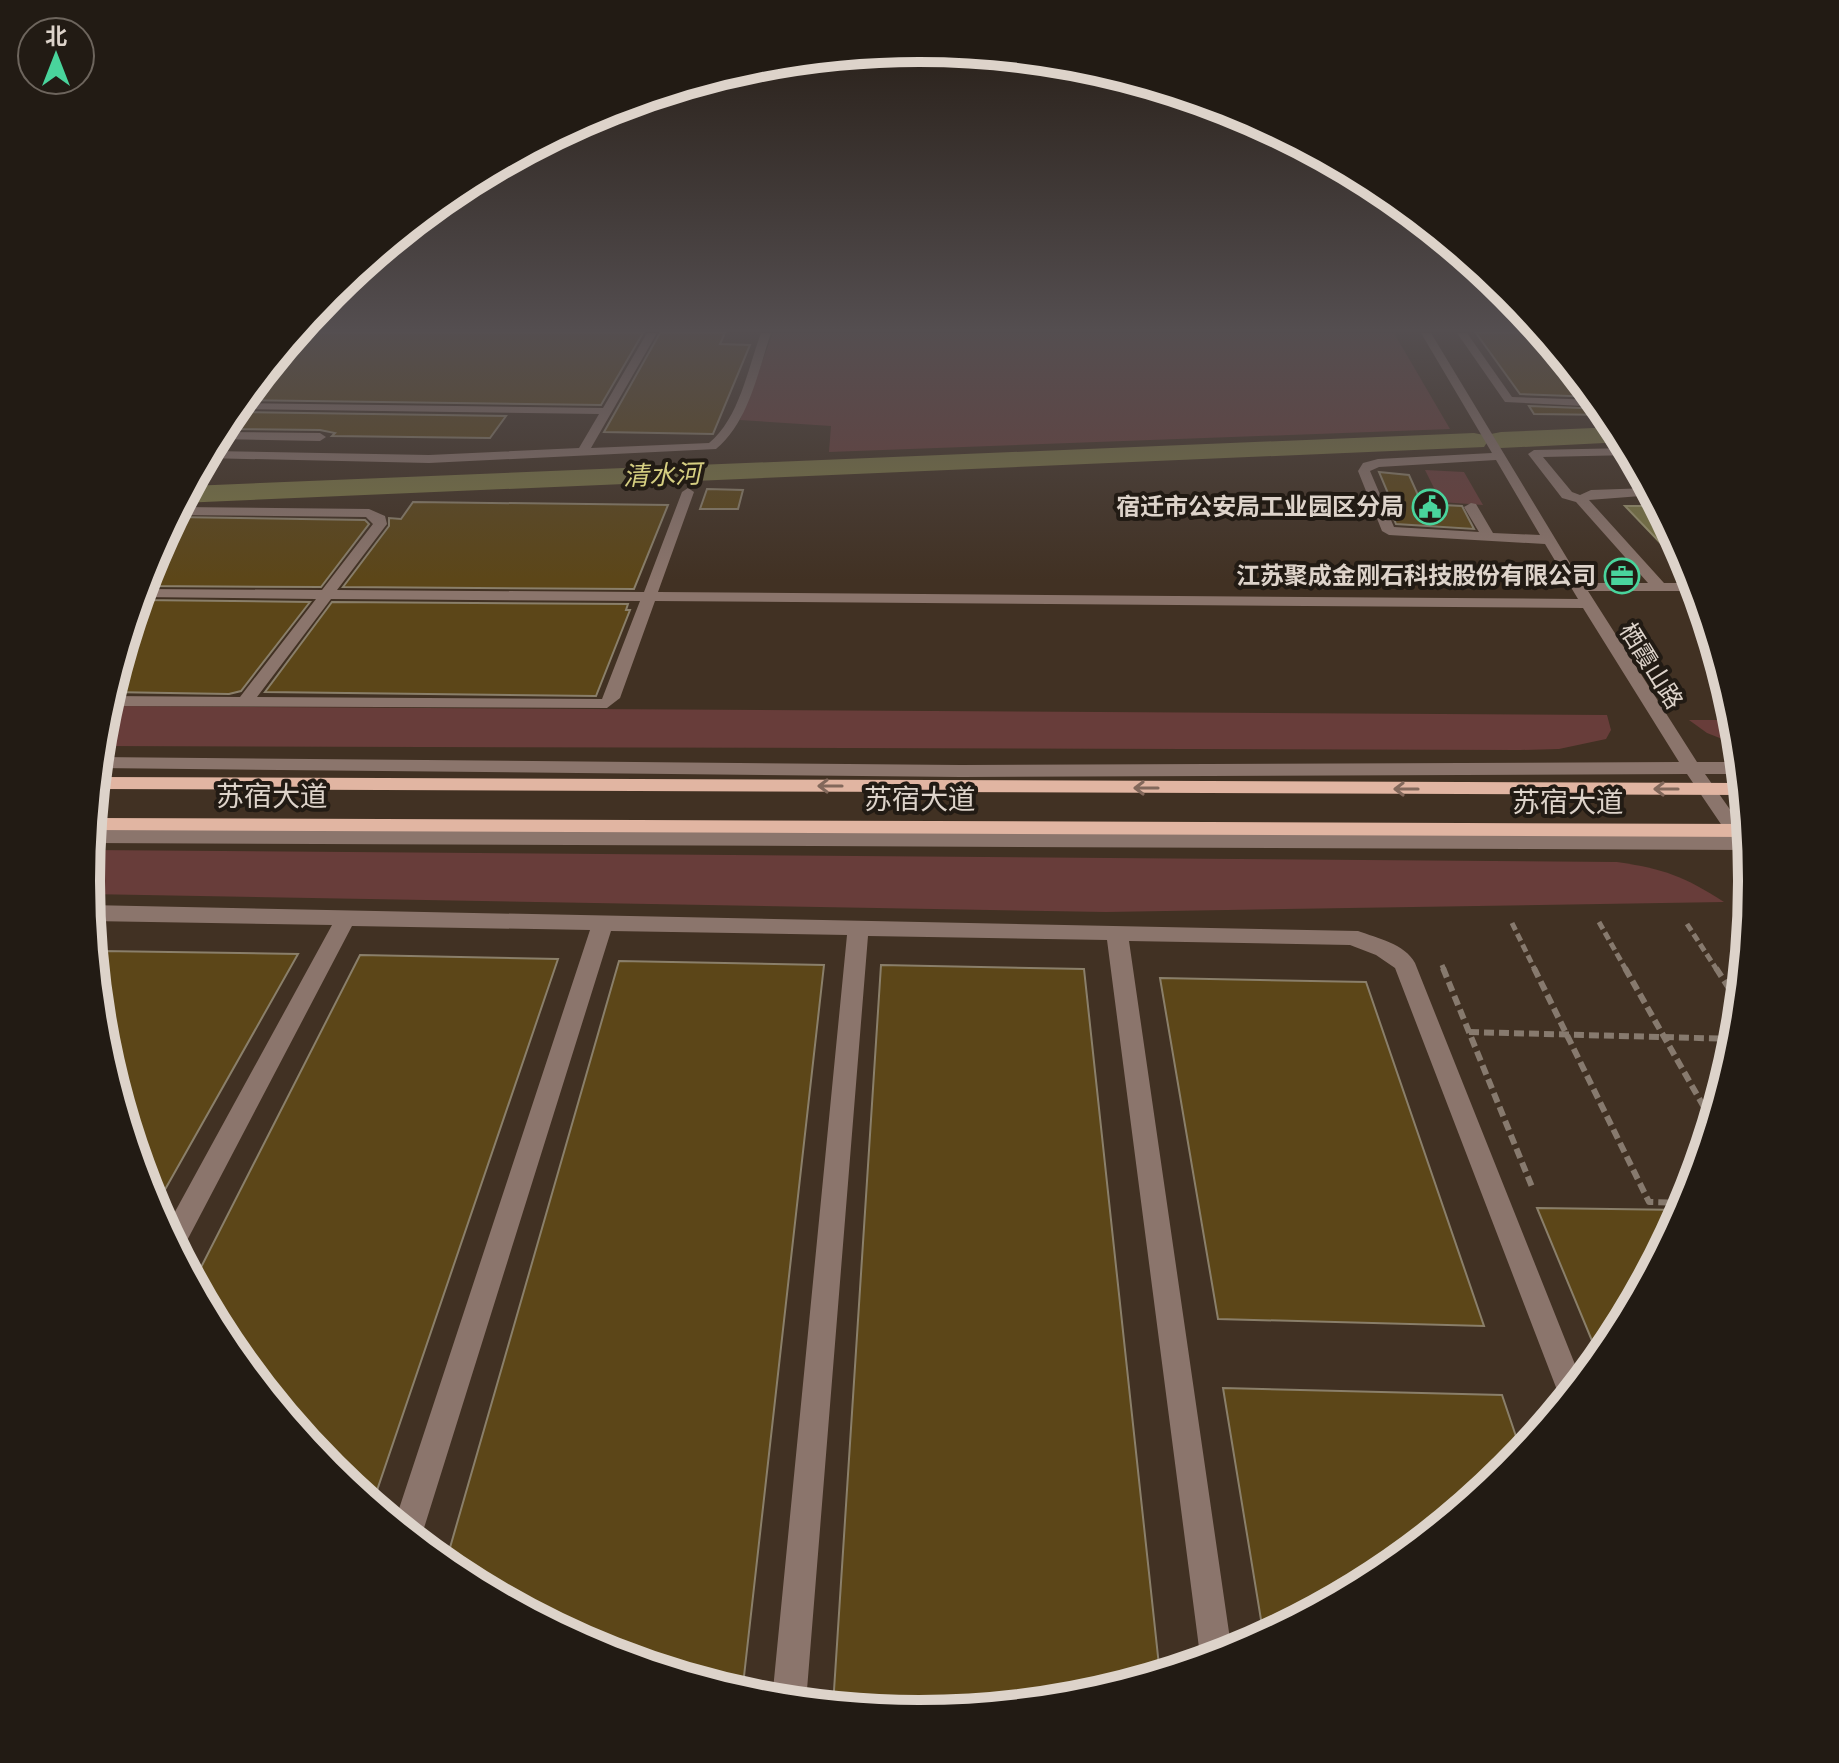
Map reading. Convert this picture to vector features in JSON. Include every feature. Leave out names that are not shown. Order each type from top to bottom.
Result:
[{"type":"main road","name":"苏宿大道","points":[[106,783],[1733,789]]},
{"type":"main road","name":"苏宿大道","points":[[102,824],[1737,840]]},
{"type":"street","points":[[583,452],[604,415]]},
{"type":"street","points":[[220,455],[429,459],[716,445],[734,415]]},
{"type":"street","name":"栖霞山路","points":[[1479,415],[1587,604],[1690,768],[1737,830]]},
{"type":"street","points":[[300,456],[329,427]]},
{"type":"street","points":[[232,436],[320,437]]},
{"type":"street","points":[[1617,452],[1534,454],[1567,495],[1581,499],[1661,588]]},
{"type":"street","points":[[1501,456],[1378,463],[1364,469],[1389,531],[1550,540]]},
{"type":"street","points":[[121,701],[607,703],[612,698],[688,492]]},
{"type":"street","points":[[1581,499],[1591,494],[1640,492]]},
{"type":"street","points":[[1471,507],[1489,537]]},
{"type":"street","points":[[189,511],[377,515],[380,524],[245,702]]},
{"type":"street","points":[[1577,587],[1684,587]]},
{"type":"street","points":[[152,593],[1587,604]]},
{"type":"street","points":[[109,763],[961,771],[1731,768]]},
{"type":"street","points":[[102,836],[1737,840]]},
{"type":"street","points":[[101,917],[346,918],[1351,937],[1384,949],[1404,963],[1568,1383]]},
{"type":"street","points":[[179,1231],[346,918]]},
{"type":"street","points":[[410,1523],[603,923]]},
{"type":"street","points":[[790,1690],[858,928]]},
{"type":"street","points":[[1117,933],[1214,1646]]},
{"type":"path","points":[[1599,922],[1706,1111]]},
{"type":"path","points":[[1512,923],[1649,1202],[1673,1203]]},
{"type":"path","points":[[1687,924],[1731,992]]},
{"type":"path","points":[[1442,965],[1532,1187]]},
{"type":"path","points":[[1469,1032],[1723,1039]]},
{"type":"shaded area","points":[[742,415],[1442,415],[1450,429],[829,452],[831,426],[740,420]]},
{"type":"shaded area","points":[[1425,470],[1464,472],[1483,505],[1441,502]]},
{"type":"shaded area","points":[[1625,506],[1647,506],[1670,553]]},
{"type":"shaded area","points":[[120,706],[1607,715],[1611,730],[1606,739],[1559,749],[112,746]]},
{"type":"shaded area","points":[[1689,720],[1723,720],[1726,741],[1707,733]]},
{"type":"shaded area","points":[[101,850],[1617,862],[1673,875],[1724,902],[1106,912],[100,894]]},
{"type":"building","points":[[246,415],[506,416],[490,438],[332,436],[335,433],[320,430],[236,429]]},
{"type":"building","points":[[613,415],[721,415],[713,434],[604,432]]},
{"type":"building","points":[[1379,472],[1409,475],[1422,504],[1462,506],[1474,529],[1396,524],[1390,509],[1395,510]]},
{"type":"building","points":[[707,489],[743,490],[738,509],[700,509]]},
{"type":"building","points":[[413,502],[668,505],[634,589],[343,587],[389,526],[389,518],[401,519]]},
{"type":"building","points":[[186,517],[365,520],[369,524],[321,587],[155,586]]},
{"type":"building","points":[[150,600],[310,602],[241,691],[229,694],[123,692]]},
{"type":"building","points":[[332,602],[628,604],[626,610],[630,610],[596,696],[265,692]]},
{"type":"building","points":[[104,951],[298,954],[162,1195],[128,1094],[116,1041]]},
{"type":"building","points":[[360,955],[558,959],[376,1495],[303,1422],[269,1380],[238,1337],[199,1271]]},
{"type":"building","points":[[619,961],[824,965],[743,1681],[656,1658],[606,1639],[510,1591],[449,1552]]},
{"type":"building","points":[[881,965],[1084,969],[1159,1665],[1079,1685],[1026,1694],[920,1701],[834,1696]]},
{"type":"building","points":[[1160,978],[1366,982],[1484,1326],[1218,1319]]},
{"type":"building","points":[[1537,1208],[1670,1210],[1629,1291],[1594,1346]]},
{"type":"building","points":[[1223,1388],[1502,1395],[1518,1441],[1499,1461],[1460,1498],[1375,1563],[1262,1625]]},
{"type":"waterway","name":"清水河","points":[[1501,440],[1607,436]]},
{"type":"waterway","name":"清水河","points":[[198,494],[1474,441]]},
{"type":"place","name":"宿迁市公安局工业园区分局","points":[[1430,507]]},
{"type":"place","name":"江苏聚成金刚石科技股份有限公司","points":[[1622,576]]}]
